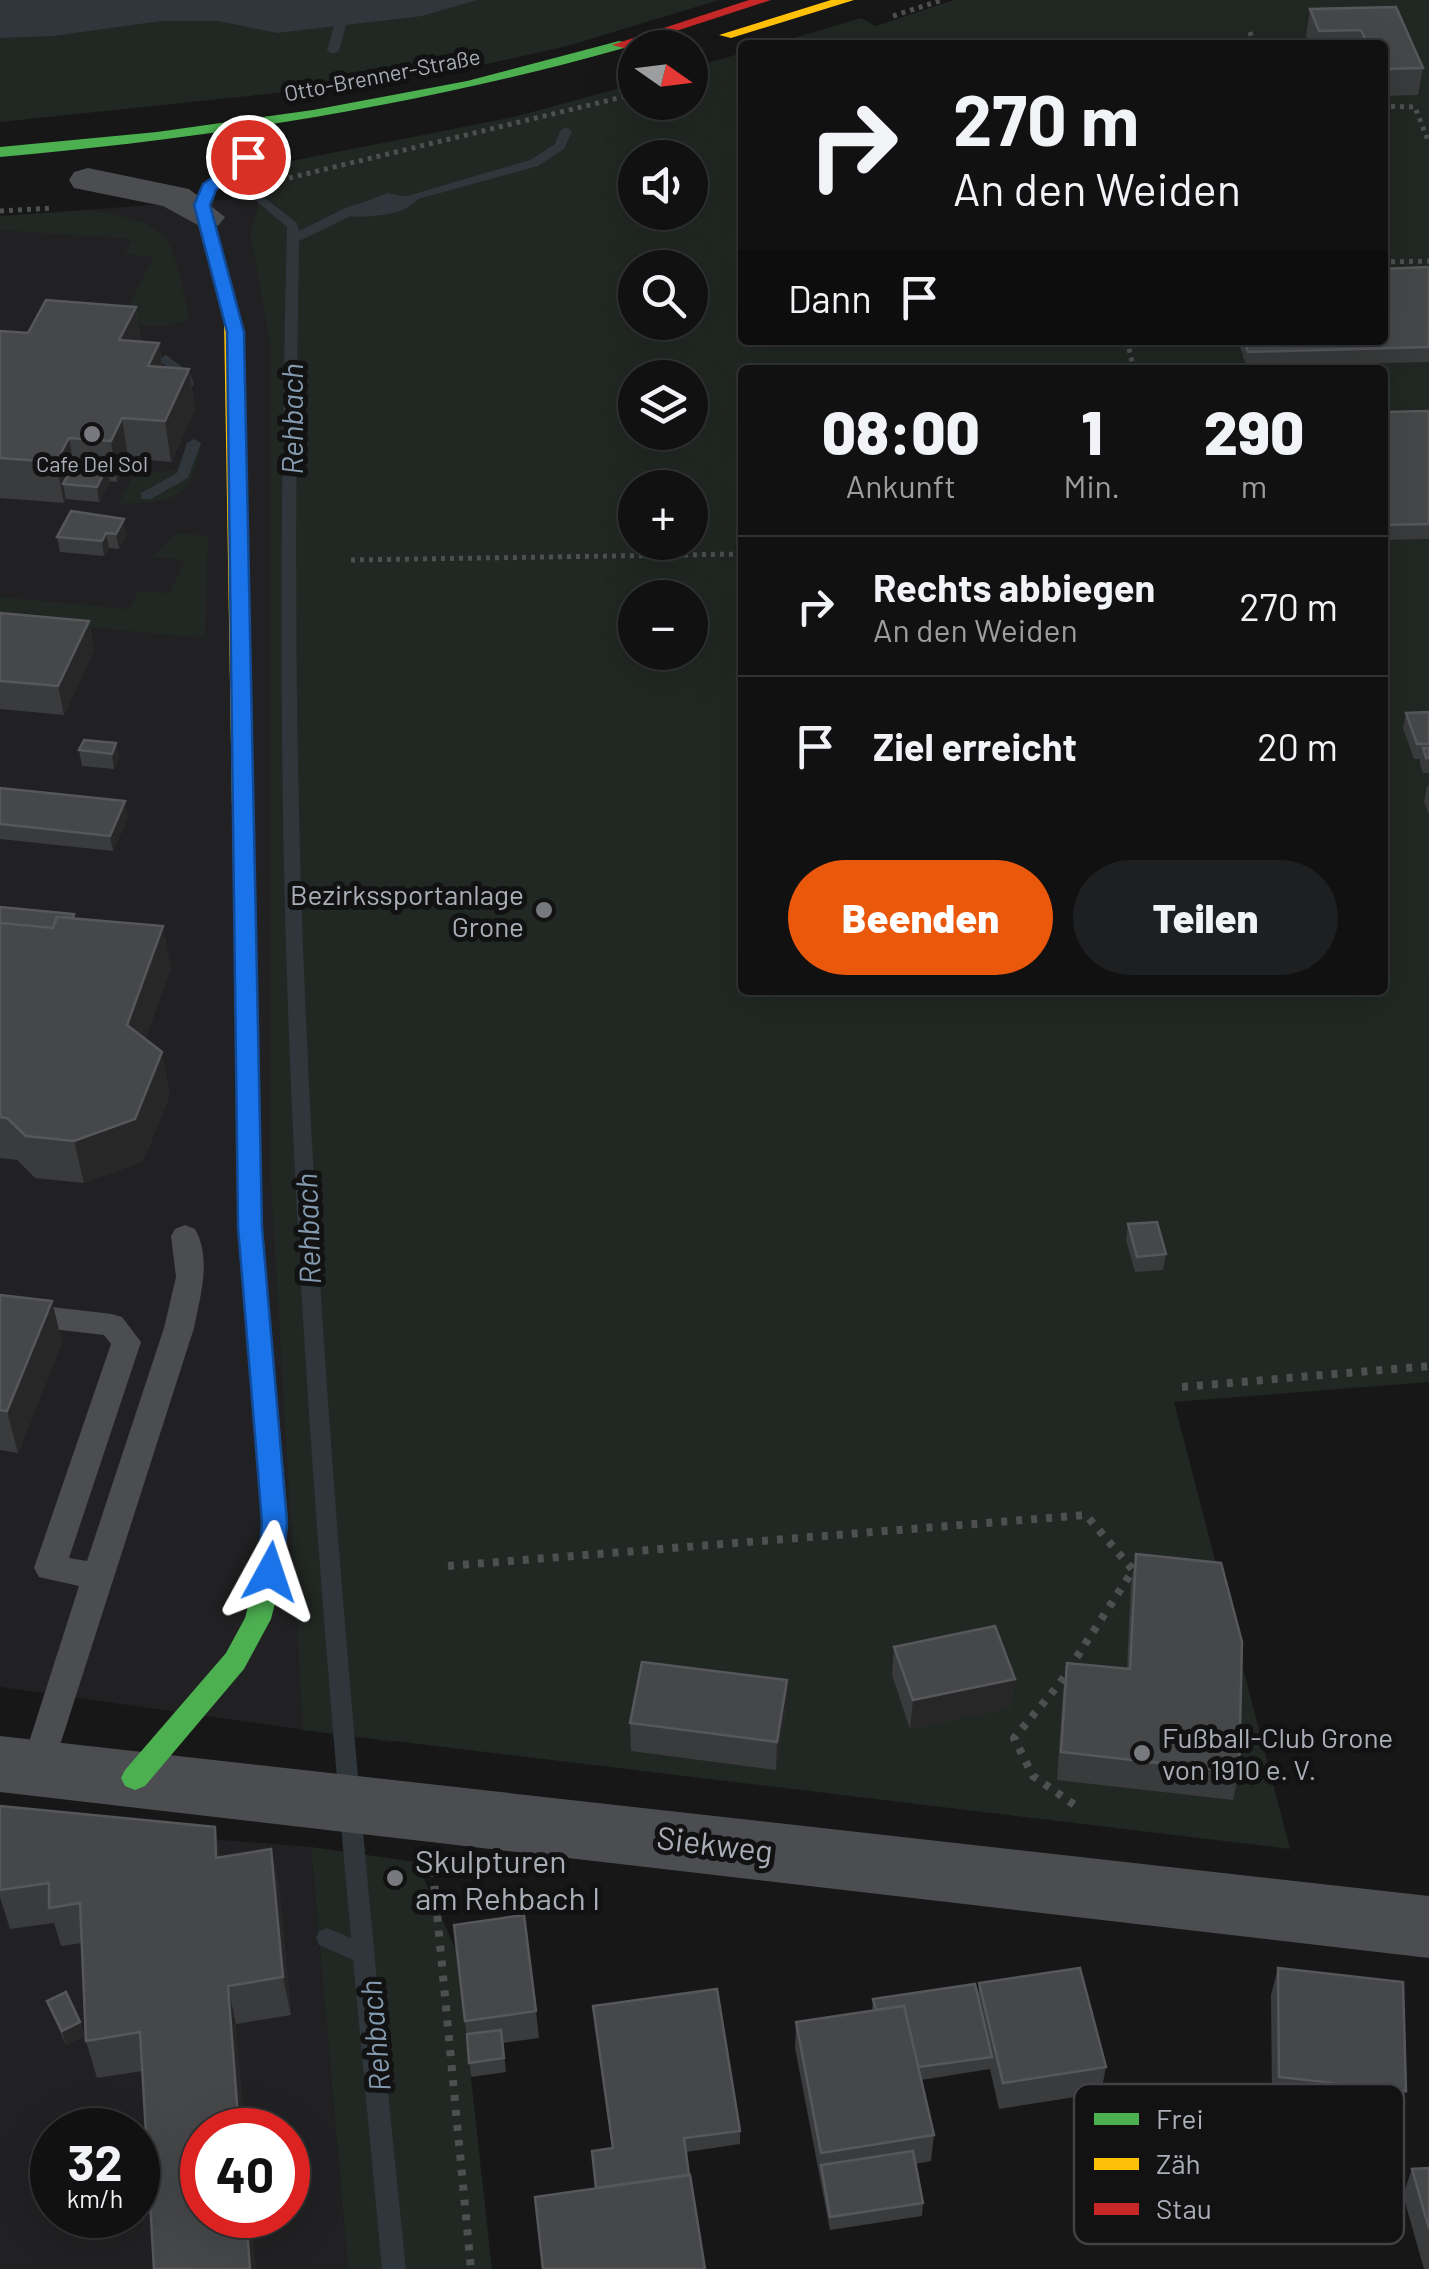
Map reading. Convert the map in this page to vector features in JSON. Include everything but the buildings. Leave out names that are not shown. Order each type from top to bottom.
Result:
[{"type":"street","name":"Otto-Brenner-Straße","points":[[0,152],[157,136],[377,104],[503,77],[764,0]]},
{"type":"street","points":[[708,41],[848,0]]},
{"type":"street","name":"Otto-Brenner-Straße","points":[[414,121],[618,67]]},
{"type":"street","points":[[134,1778],[235,1661],[258,1619],[270,1572],[274,1522],[250,1227],[235,332],[202,198],[209,188],[258,155],[192,166]]},
{"type":"street","points":[[74,182],[156,171]]},
{"type":"street","points":[[74,182],[175,197],[205,217]]},
{"type":"street","name":"Siekweg","points":[[19,1766],[1429,1927]]},
{"type":"lane","points":[[19,1766],[98,1576],[179,1328],[190,1276],[186,1236]]},
{"type":"lane","points":[[0,1312],[112,1326],[126,1342],[50,1568],[98,1576]]},
{"type":"path","points":[[1250,32],[1252,40]]},
{"type":"path","points":[[205,217],[240,213],[250,198],[273,182],[618,98]]},
{"type":"path","points":[[1388,106],[1415,107],[1429,143]]},
{"type":"path","points":[[1388,262],[1429,261]]},
{"type":"path","points":[[352,560],[738,554]]},
{"type":"path","points":[[1182,1387],[1429,1366]]},
{"type":"path","points":[[448,1566],[1086,1515],[1133,1570],[1060,1683],[1014,1738],[1033,1776],[1076,1806]]},
{"type":"path","points":[[421,1809],[471,2269]]},
{"type":"shaded area","points":[[0,0],[719,0],[571,45],[465,69],[372,83],[0,122]]},
{"type":"shaded area","points":[[0,0],[477,0],[422,16],[277,33],[218,21],[161,21],[53,36],[0,38]]},
{"type":"shaded area","name":"Bezirkssportanlage Grone","points":[[954,0],[1429,0],[1429,1382],[1174,1402],[1290,1849],[303,1730],[270,1167],[271,347],[250,231],[261,200],[233,199],[249,182],[286,162],[514,117],[618,89],[618,120],[708,120],[708,63],[738,54],[738,345],[1388,345],[1388,40],[787,40],[861,18],[876,26]]},
{"type":"shaded area","points":[[388,193],[418,199],[405,209],[380,215],[353,217],[348,208]]},
{"type":"shaded area","points":[[261,199],[308,268],[392,1742],[0,1687],[0,216]]},
{"type":"shaded area","points":[[92,210],[142,222],[166,240],[190,319],[169,326],[129,325],[128,307],[154,257],[125,254],[132,239],[0,230],[0,216]]},
{"type":"shaded area","points":[[201,443],[192,477],[177,495],[153,502],[119,504],[134,474],[175,470],[186,456],[187,444]]},
{"type":"shaded area","points":[[177,533],[208,536],[205,638],[0,619],[0,597],[129,609],[138,591],[170,593],[185,560],[153,557]]},
{"type":"shaded area","points":[[0,1823],[311,1847],[348,2269],[0,2269]]},
{"type":"shaded area","points":[[311,1847],[416,1862],[457,1952],[492,2269],[348,2269]]},
{"type":"waterway","name":"Rehbach","points":[[333,51],[347,0]]},
{"type":"waterway","points":[[393,202],[534,163],[560,146],[566,131]]},
{"type":"waterway","name":"Rehbach","points":[[261,199],[293,226],[293,239]]},
{"type":"waterway","points":[[293,239],[368,205]]},
{"type":"waterway","name":"Rehbach","points":[[293,239],[289,738],[296,994],[325,1505],[345,1760],[394,2269]]},
{"type":"waterway","points":[[166,359],[185,376],[187,384]]},
{"type":"waterway","points":[[146,496],[183,475],[194,443]]},
{"type":"waterway","points":[[327,1938],[363,1954]]},
{"type":"traffic: fast","points":[[0,152],[157,137],[313,115],[467,85],[618,45]]},
{"type":"traffic: fast","points":[[232,319],[202,205],[209,188],[249,157]]},
{"type":"traffic: fast","points":[[135,1778],[235,1661],[258,1619],[270,1572],[275,1522],[250,1227],[246,991]]},
{"type":"traffic: slow","points":[[726,35],[847,0]]},
{"type":"traffic: slow","points":[[232,319],[246,991]]},
{"type":"traffic: jam","points":[[667,30],[764,0]]},
{"type":"place","name":"Cafe Del Sol","points":[[92,434]]},
{"type":"place","name":"Bezirkssportanlage Grone","points":[[544,910]]},
{"type":"place","name":"Fußball-Club Grone von 1910 e. V.","points":[[1142,1753]]},
{"type":"place","name":"Skulpturen am Rehbach I","points":[[395,1878]]},
{"type":"route","points":[[248,157],[218,178],[202,198],[202,205],[235,332],[250,1227],[274,1522],[270,1572]]}]
